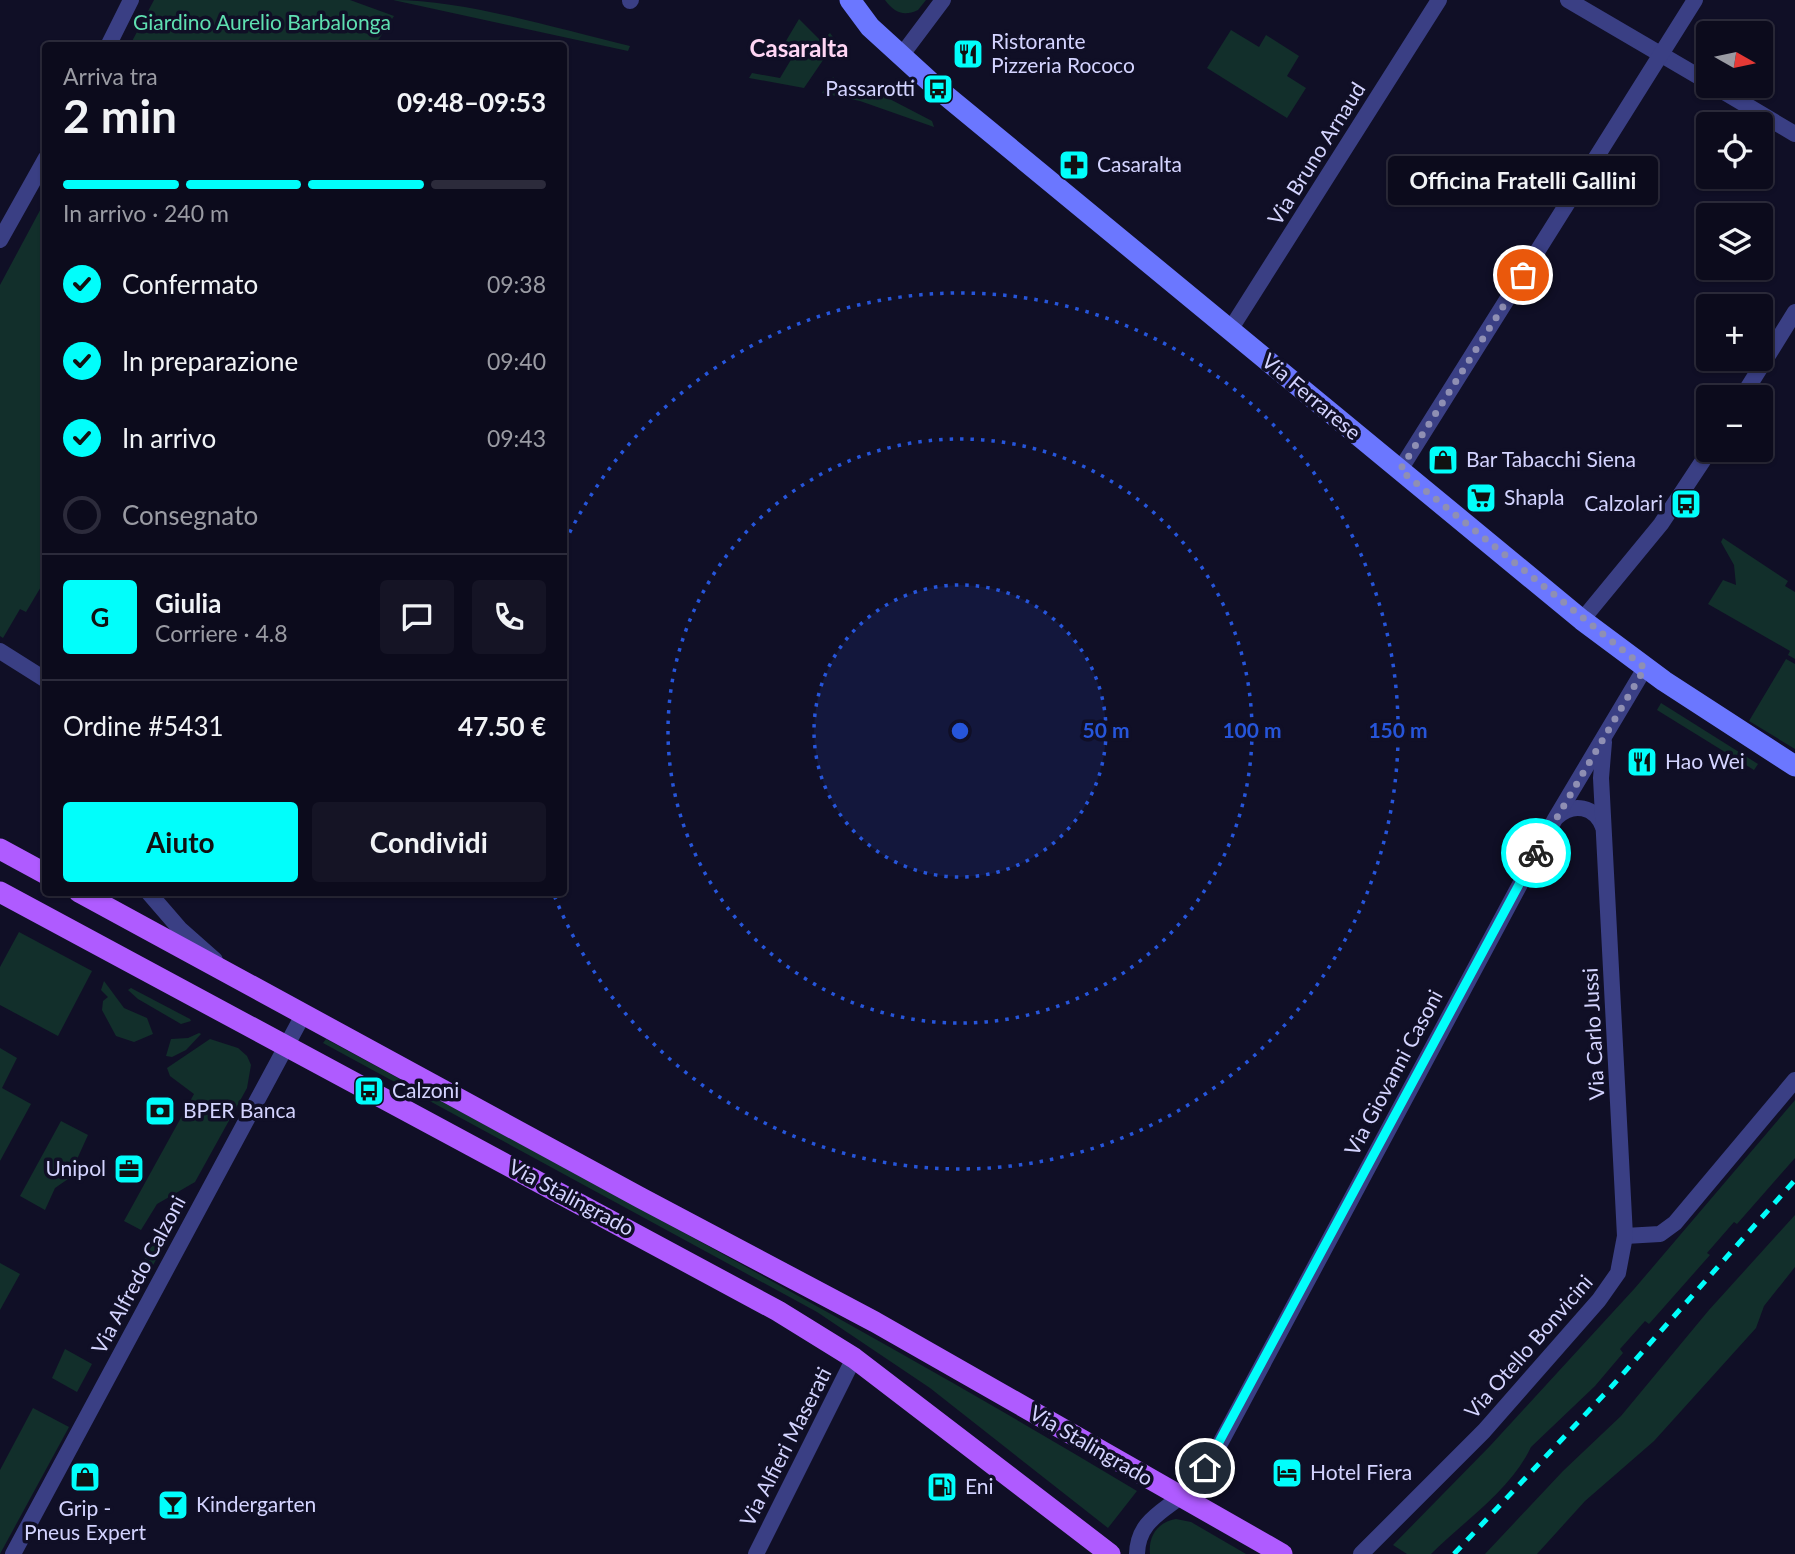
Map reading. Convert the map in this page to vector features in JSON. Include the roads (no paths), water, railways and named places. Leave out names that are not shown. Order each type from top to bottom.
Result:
[{"type":"main road","name":"Via Ferrarese","points":[[849,0],[870,27],[901,56],[1582,620],[1645,668],[1795,766]]},
{"type":"main road","points":[[0,849],[42,872]]},
{"type":"main road","name":"Via Stalingrado","points":[[0,892],[778,1311],[854,1358],[1110,1554]]},
{"type":"main road","name":"Via Stalingrado","points":[[86,896],[875,1322],[1282,1554]]},
{"type":"street","points":[[110,42],[131,0]]},
{"type":"street","points":[[901,56],[943,0]]},
{"type":"street","name":"Via Bruno Arnaud","points":[[1230,330],[1439,0]]},
{"type":"street","points":[[1568,0],[1696,75]]},
{"type":"street","points":[[1400,470],[1695,0]]},
{"type":"street","points":[[1734,98],[1795,134]]},
{"type":"street","points":[[0,240],[42,165]]},
{"type":"street","points":[[1749,385],[1795,312]]},
{"type":"street","points":[[1582,620],[1661,524],[1702,462]]},
{"type":"street","points":[[0,651],[42,677]]},
{"type":"street","name":"Via Giovanni Casoni","points":[[1181,1496],[1215,1453],[1555,819],[1645,668]]},
{"type":"street","name":"Via Carlo Jussi","points":[[1606,733],[1601,765],[1625,1236]]},
{"type":"street","points":[[1555,819],[1568,809],[1584,808],[1598,816],[1604,829]]},
{"type":"street","points":[[151,896],[180,929],[235,977]]},
{"type":"street","name":"Via Alfredo Calzoni","points":[[13,1554],[303,1015]]},
{"type":"street","points":[[1625,1236],[1660,1234],[1675,1223],[1795,1080]]},
{"type":"street","name":"Via Otello Bonvicini","points":[[1361,1554],[1485,1431],[1600,1300],[1618,1273],[1625,1236]]},
{"type":"street","name":"Via Alfieri Maserati","points":[[756,1554],[854,1358]]},
{"type":"street","name":"Via Stalingrado","points":[[1138,1554],[1138,1541],[1145,1524],[1181,1496]]},
{"type":"railway","points":[[1454,1554],[1613,1385],[1795,1180]]},
{"type":"place","name":"Ristorante Pizzeria Rococo","points":[[968,54]]},
{"type":"place","name":"Passarotti","points":[[938,89]]},
{"type":"place","name":"Casaralta","points":[[1074,165]]},
{"type":"place","name":"Officina Fratelli Gallini","points":[[1523,275]]},
{"type":"place","name":"Bar Tabacchi Siena","points":[[1443,460]]},
{"type":"place","name":"Shapla","points":[[1481,498]]},
{"type":"place","name":"Calzolari","points":[[1686,504]]},
{"type":"place","name":"Hao Wei","points":[[1642,762]]},
{"type":"place","name":"Calzoni","points":[[369,1091]]},
{"type":"place","name":"BPER Banca","points":[[160,1111]]},
{"type":"place","name":"Unipol","points":[[129,1169]]},
{"type":"place","name":"Hotel Fiera","points":[[1287,1473]]},
{"type":"place","name":"Grip - Pneus Expert","points":[[85,1477]]},
{"type":"place","name":"Eni","points":[[942,1487]]},
{"type":"place","name":"Kindergarten","points":[[173,1505]]},
{"type":"district","name":"Casaralta","points":[[799,49]]},
{"type":"park label","name":"Giardino Aurelio Barbalonga","points":[[262,23]]}]
